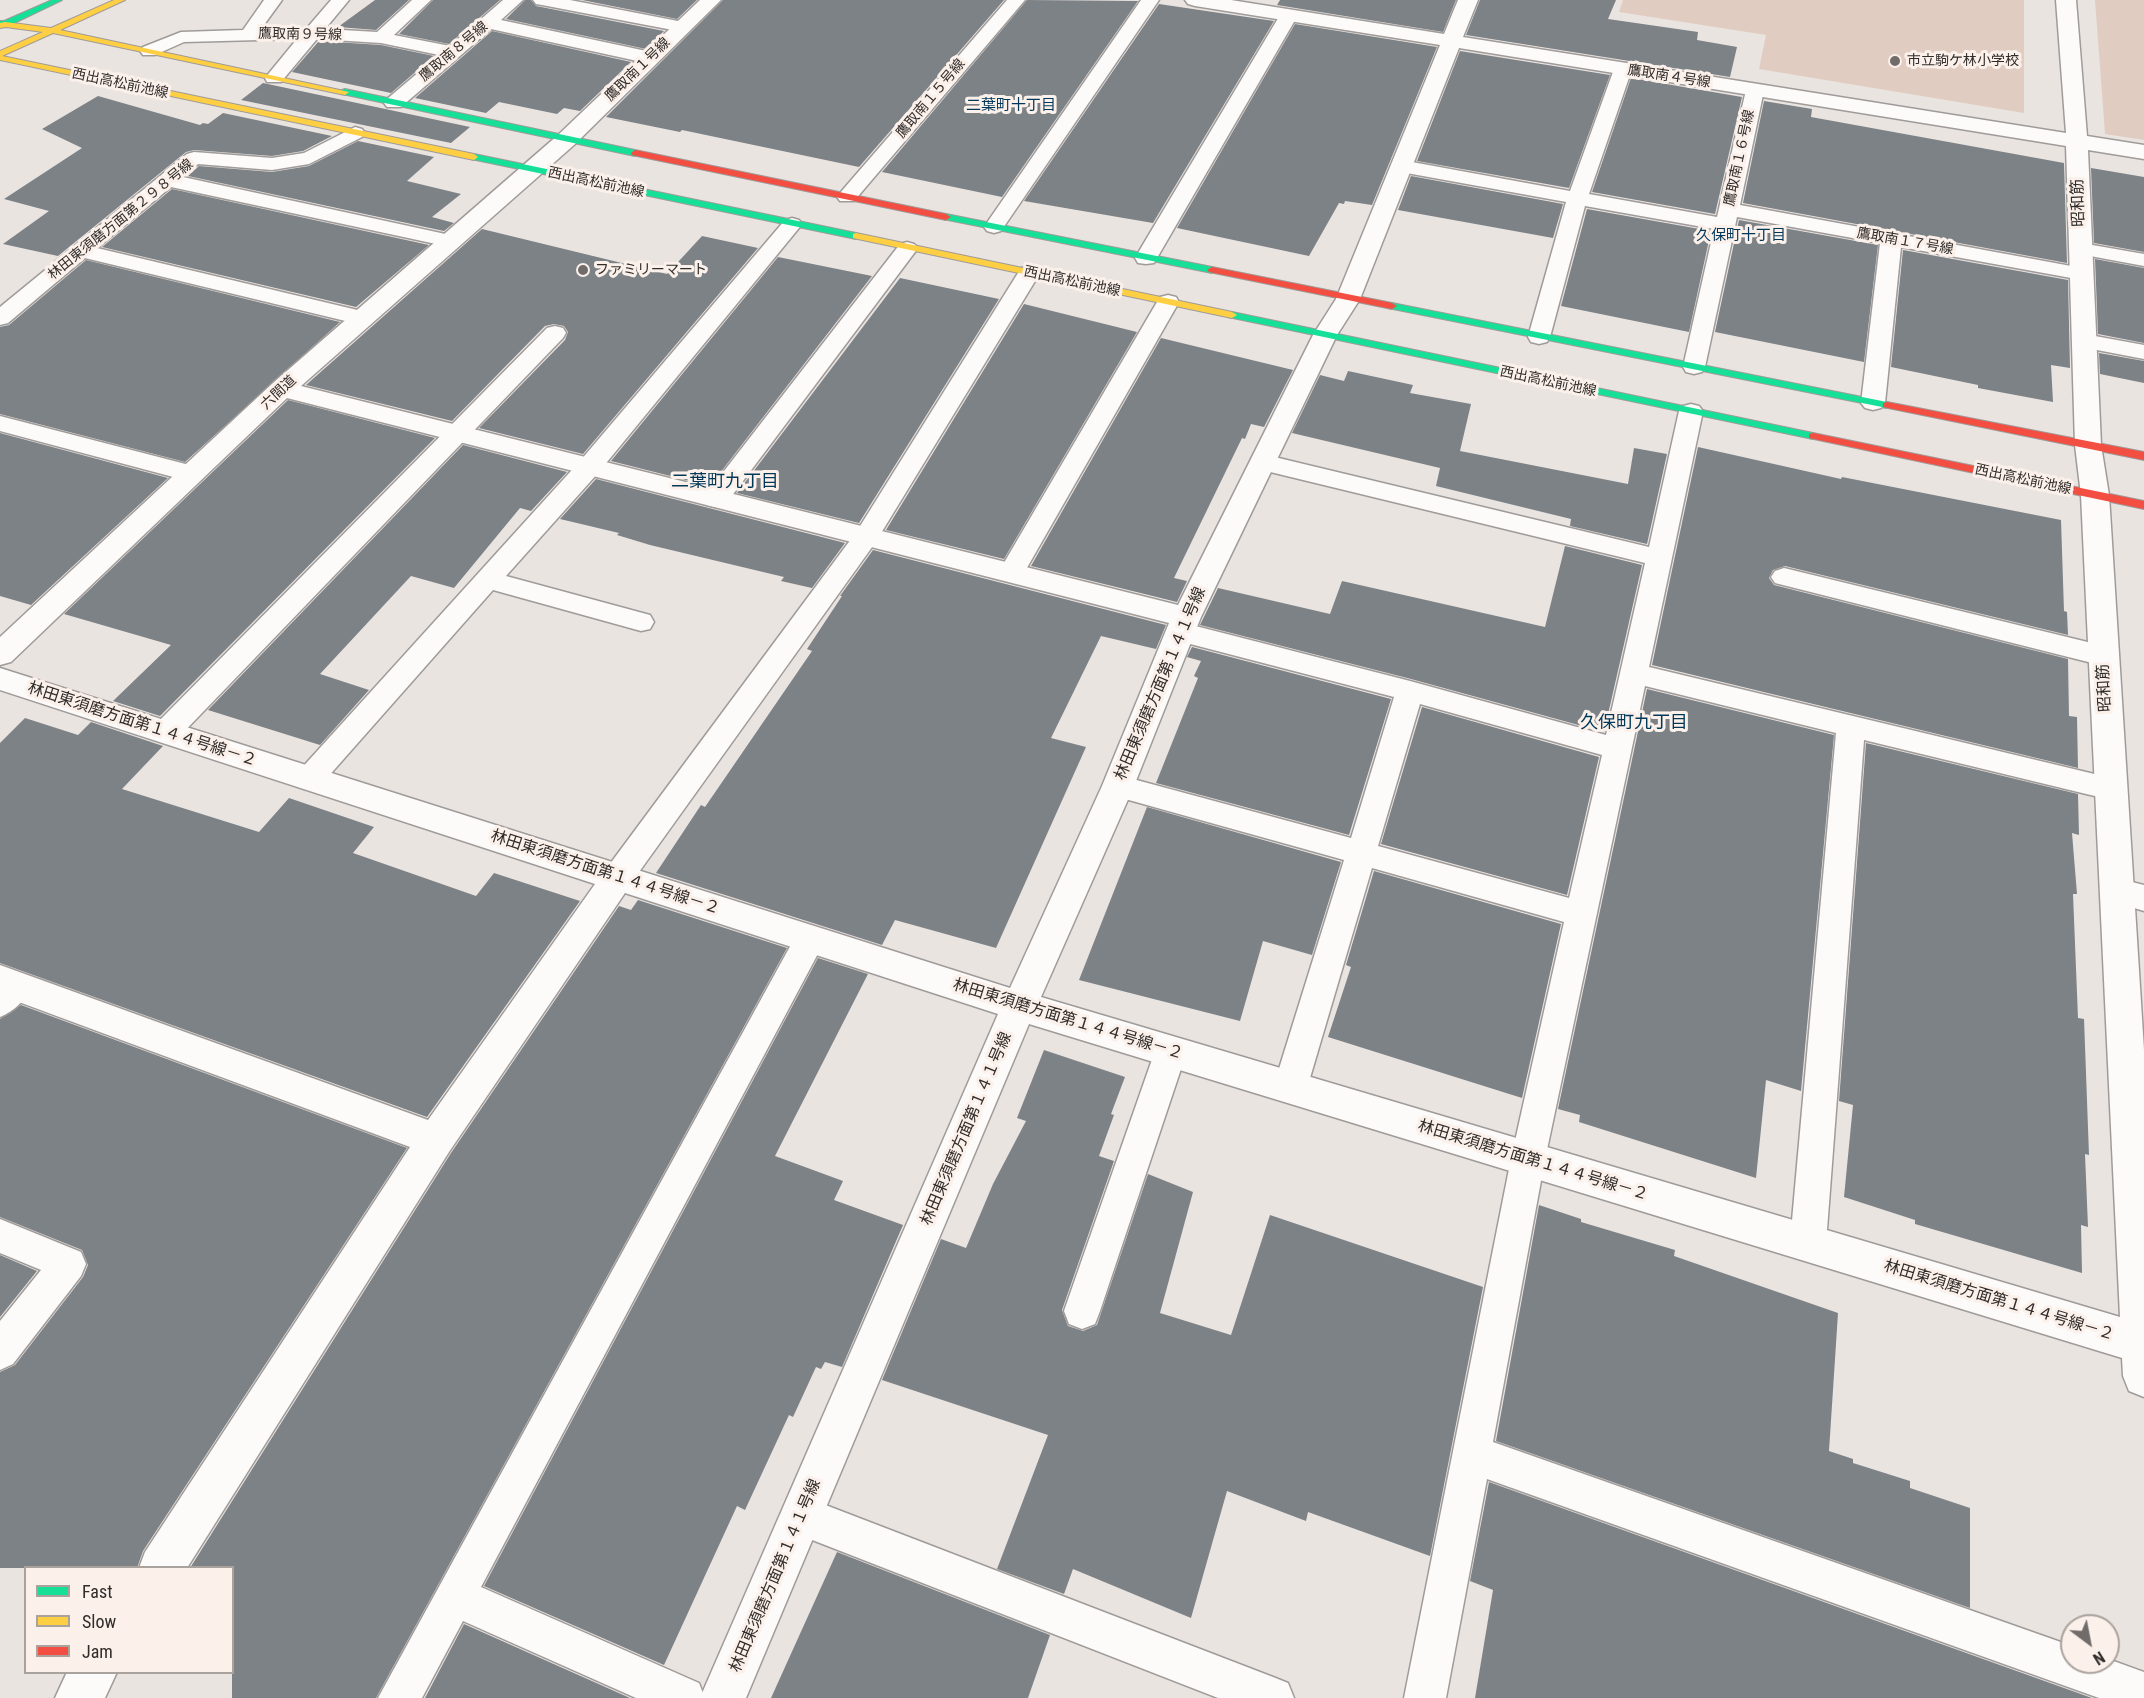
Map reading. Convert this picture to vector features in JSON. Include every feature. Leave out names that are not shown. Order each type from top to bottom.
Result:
[{"type":"main road","points":[[2,24],[58,0]]},
{"type":"main road","points":[[0,54],[121,0]]},
{"type":"main road","points":[[2,24],[53,31],[566,140],[1348,299],[2144,456]]},
{"type":"main road","name":"西出高松前池線","points":[[0,58],[2144,505]]},
{"type":"street","name":"鷹取南１号線","points":[[566,140],[711,0]]},
{"type":"street","name":"鷹取南４号線","points":[[1195,0],[2144,152]]},
{"type":"street","name":"林田東須磨方面第１４１号線","points":[[723,1698],[1019,1006],[1118,786],[1183,625],[1325,335],[1348,299],[1468,0]]},
{"type":"street","name":"昭和筋","points":[[2066,0],[2077,141],[2088,445],[2095,495],[2111,789],[2130,894],[2143,1355]]},
{"type":"street","name":"六間道","points":[[0,654],[282,389],[566,140]]},
{"type":"street","points":[[282,389],[1011,573],[1183,625]]},
{"type":"street","name":"林田東須磨方面第１４４号線－２","points":[[0,680],[1019,1006],[1808,1244],[2143,1355]]},
{"type":"street","points":[[162,1566],[436,1140],[618,877]]},
{"type":"street","points":[[5,989],[436,1140]]},
{"type":"street","points":[[78,1698],[93,1674]]},
{"type":"lane","points":[[249,34],[273,0]]},
{"type":"lane","points":[[274,78],[340,0]]},
{"type":"lane","points":[[381,38],[422,0]]},
{"type":"lane","name":"鷹取南８号線","points":[[394,103],[514,0]]},
{"type":"lane","points":[[542,0],[683,27]]},
{"type":"lane","points":[[605,12],[619,0]]},
{"type":"lane","name":"鷹取南１５号線","points":[[847,197],[1016,0]]},
{"type":"lane","points":[[994,227],[1150,0]]},
{"type":"lane","points":[[1146,258],[1289,15]]},
{"type":"lane","points":[[488,22],[651,58]]},
{"type":"lane","name":"鷹取南９号線","points":[[149,51],[181,37],[312,33],[381,38],[453,52]]},
{"type":"lane","points":[[1539,337],[1577,198],[1623,69]]},
{"type":"lane","name":"鷹取南１６号線","points":[[1694,367],[1755,90]]},
{"type":"lane","name":"林田東須磨方面第２９８号線","points":[[0,318],[194,158],[272,164],[299,160],[309,158],[355,133]]},
{"type":"lane","name":"鷹取南１７号線","points":[[1401,166],[1577,198],[1891,239],[2082,274]]},
{"type":"lane","points":[[167,180],[450,241]]},
{"type":"lane","points":[[309,778],[589,467],[792,224]]},
{"type":"lane","points":[[1873,403],[1891,239]]},
{"type":"lane","points":[[716,499],[907,248]]},
{"type":"lane","points":[[2081,249],[2144,260]]},
{"type":"lane","points":[[81,250],[362,318]]},
{"type":"lane","points":[[618,877],[866,537],[1029,273]]},
{"type":"lane","points":[[1011,573],[1168,302]]},
{"type":"lane","points":[[166,732],[555,333]]},
{"type":"lane","points":[[2085,341],[2144,352]]},
{"type":"lane","points":[[1425,1698],[1528,1159],[1691,411]]},
{"type":"lane","points":[[0,423],[192,474]]},
{"type":"lane","points":[[1262,462],[1659,558]]},
{"type":"lane","points":[[1784,577],[2104,656]]},
{"type":"lane","points":[[488,580],[641,622]]},
{"type":"lane","points":[[1183,625],[1618,749]]},
{"type":"lane","points":[[1634,673],[2111,789]]},
{"type":"lane","points":[[1290,1088],[1363,854],[1410,691]]},
{"type":"lane","points":[[1808,1244],[1851,726]]},
{"type":"lane","points":[[1118,786],[1581,914]]},
{"type":"lane","points":[[399,1698],[810,939]]},
{"type":"lane","points":[[1082,1311],[1171,1051]]},
{"type":"lane","points":[[0,1236],[68,1264],[0,1351]]},
{"type":"lane","points":[[1472,1454],[2144,1694]]},
{"type":"lane","points":[[802,1516],[1273,1698]]},
{"type":"lane","points":[[455,1596],[684,1698]]},
{"type":"shaded area","name":"市立駒ケ林小学校","points":[[1623,0],[2024,0],[2024,113],[1759,69],[1766,35],[1619,12]]},
{"type":"shaded area","points":[[2095,0],[2144,0],[2144,140],[2105,134]]},
{"type":"building","points":[[375,0],[409,0],[376,30],[338,27]]},
{"type":"building","points":[[433,0],[500,0],[449,44],[399,34]]},
{"type":"building","points":[[525,0],[531,0],[536,6],[664,31],[646,49],[506,19]]},
{"type":"building","points":[[582,0],[697,0],[677,19]]},
{"type":"building","points":[[723,0],[1004,0],[859,167],[682,130],[680,132],[606,117]]},
{"type":"building","points":[[1027,0],[1138,1],[1002,197],[882,172]]},
{"type":"building","points":[[1280,0],[1456,0],[1443,32],[1277,5]]},
{"type":"building","points":[[1480,0],[1616,0],[1608,19],[1698,32],[1697,40],[1737,47],[1730,77],[1466,35]]},
{"type":"building","points":[[1159,4],[1274,21],[1153,223],[1024,201]]},
{"type":"building","points":[[1295,24],[1437,47],[1372,205],[1345,201],[1344,204],[1339,203],[1309,256],[1177,228]]},
{"type":"building","points":[[492,31],[631,62],[580,111],[564,108],[557,114],[499,102],[486,113],[415,98]]},
{"type":"building","points":[[319,41],[381,45],[434,56],[391,93],[292,72]]},
{"type":"building","points":[[1460,51],[1610,75],[1569,188],[1417,161]]},
{"type":"building","points":[[1631,78],[1742,97],[1715,214],[1592,192]]},
{"type":"building","points":[[263,83],[470,127],[451,143],[241,100]]},
{"type":"building","points":[[98,96],[200,125],[208,124],[223,113],[332,136],[303,151],[272,156],[194,150],[186,152],[58,256],[3,244],[49,211],[4,199],[82,148],[42,129]]},
{"type":"building","points":[[1764,101],[1812,109],[1811,117],[2064,163],[2067,263],[1743,203]]},
{"type":"building","points":[[358,141],[434,157],[407,181],[461,194],[432,217],[454,223],[444,231],[188,176],[199,166],[272,172],[309,166]]},
{"type":"building","points":[[2091,168],[2144,177],[2144,252],[2094,243]]},
{"type":"building","points":[[1411,176],[1563,204],[1553,238],[1398,210]]},
{"type":"building","points":[[172,189],[429,245],[356,307],[102,247]]},
{"type":"building","points":[[1587,209],[1711,231],[1689,332],[1561,306]]},
{"type":"building","points":[[1739,220],[1878,245],[1864,362],[1715,332]]},
{"type":"building","points":[[482,229],[667,274],[702,236],[758,248],[583,454],[479,428],[565,340],[568,332],[564,326],[554,324],[545,326],[452,421],[306,385]]},
{"type":"building","points":[[1903,250],[2068,280],[2070,368],[2051,365],[2053,402],[1978,388],[1978,385],[1891,367]]},
{"type":"building","points":[[778,257],[872,276],[710,486],[611,461]]},
{"type":"building","points":[[2095,259],[2144,268],[2144,343],[2098,334]]},
{"type":"building","points":[[86,260],[340,322],[185,462],[0,414],[0,327],[9,325]]},
{"type":"building","points":[[900,278],[999,299],[859,523],[737,493]]},
{"type":"building","points":[[1024,304],[1137,332],[1004,559],[886,530]]},
{"type":"building","points":[[1161,338],[1293,370],[1264,427],[1251,424],[1245,439],[1242,438],[1174,578],[1187,581],[1177,602],[1031,566]]},
{"type":"building","points":[[2099,353],[2144,361],[2144,383],[2100,374]]},
{"type":"building","points":[[1348,371],[1413,385],[1410,393],[1471,404],[1460,451],[1628,484],[1634,448],[1667,454],[1647,544],[1570,526],[1571,519],[1436,486],[1440,468],[1292,433],[1320,375],[1344,381]]},
{"type":"building","points":[[288,400],[435,438],[160,716],[113,701],[171,645],[64,614]]},
{"type":"building","points":[[0,433],[168,478],[31,605],[0,596]]},
{"type":"building","points":[[463,445],[567,472],[531,511],[520,508],[454,588],[411,576],[320,674],[369,690],[320,745],[208,710]]},
{"type":"building","points":[[1698,447],[1841,479],[1842,477],[2061,520],[2064,611],[2067,612],[2068,635],[1785,566],[1773,570],[1769,578],[1774,585],[2068,659],[2069,716],[2077,717],[2078,768],[1652,665]]},
{"type":"building","points":[[596,479],[845,543],[812,588],[781,581],[784,577],[650,545],[617,535],[619,533],[560,519]]},
{"type":"building","points":[[1565,546],[1642,565],[1604,732],[1411,679],[1200,625],[1218,588],[1330,614],[1342,581],[1545,627]]},
{"type":"building","points":[[873,550],[1166,625],[1156,649],[1101,636],[1051,738],[1086,747],[996,948],[895,920],[882,945],[656,873],[701,805],[705,807],[812,651],[807,649],[842,596],[840,596]]},
{"type":"building","points":[[1192,647],[1391,699],[1349,835],[1156,783],[1198,678],[1194,676],[1201,661],[1187,657]]},
{"type":"building","points":[[1647,689],[1834,735],[1801,1091],[1766,1080],[1756,1178],[1579,1122],[1580,1115],[1558,1109]]},
{"type":"building","points":[[1422,707],[1599,757],[1567,895],[1381,844]]},
{"type":"building","points":[[25,718],[78,735],[91,722],[163,746],[122,789],[259,832],[289,798],[374,827],[353,853],[476,896],[494,873],[580,901],[427,1117],[0,963],[0,743]]},
{"type":"building","points":[[1866,743],[2078,794],[2079,835],[2072,833],[2077,894],[2073,894],[2078,1018],[2084,1019],[2089,1155],[2085,1154],[2088,1227],[2081,1225],[2082,1273],[1915,1224],[1915,1220],[1844,1197],[1853,1105],[1839,1101]]},
{"type":"building","points":[[1147,807],[1341,862],[1312,955],[1263,941],[1240,1021],[1079,980]]},
{"type":"building","points":[[1374,871],[1561,924],[1522,1098],[1328,1037],[1351,967],[1346,965]]},
{"type":"building","points":[[638,900],[787,948],[376,1698],[232,1698],[234,1566],[191,1566],[451,1153],[619,906],[631,910]]},
{"type":"building","points":[[818,958],[868,974],[775,1156],[843,1181],[834,1200],[903,1225],[842,1367],[825,1362],[821,1369],[816,1367],[793,1417],[789,1415],[745,1510],[737,1506],[664,1665],[484,1586]]},
{"type":"building","points":[[21,1005],[407,1148],[143,1551],[138,1566],[0,1568],[0,1372],[15,1365],[83,1277],[88,1265],[82,1250],[0,1217],[0,1019]]},
{"type":"building","points":[[1044,1050],[1125,1077],[1099,1156],[1114,1161],[1062,1310],[1068,1326],[1083,1331],[1097,1325],[1148,1174],[1193,1192],[1160,1313],[1231,1335],[1270,1215],[1483,1287],[1430,1556],[1308,1512],[1306,1521],[1227,1491],[1191,1618],[1073,1569],[1064,1594],[997,1569],[1048,1435],[882,1380],[941,1239],[966,1248],[993,1184],[1026,1121],[1017,1118]]},
{"type":"building","points":[[1539,1205],[1581,1219],[1581,1222],[1675,1250],[1674,1256],[1838,1313],[1829,1451],[1853,1459],[1853,1463],[1910,1481],[1910,1488],[1970,1508],[1970,1608],[1496,1441]]},
{"type":"building","points":[[0,1255],[37,1271],[0,1317]]},
{"type":"building","points":[[1489,1482],[2092,1698],[1475,1698],[1493,1590],[1470,1581]]},
{"type":"building","points":[[837,1552],[1050,1635],[1028,1698],[771,1698]]},
{"type":"building","points":[[464,1624],[630,1698],[425,1698]]},
{"type":"traffic: fast","points":[[0,23],[5,24],[58,0]]},
{"type":"traffic: fast","points":[[345,92],[635,153]]},
{"type":"traffic: fast","points":[[474,157],[856,236]]},
{"type":"traffic: fast","points":[[946,217],[1212,270]]},
{"type":"traffic: fast","points":[[1392,306],[1887,405]]},
{"type":"traffic: fast","points":[[1232,315],[1813,436]]},
{"type":"traffic: slow","points":[[0,54],[121,0]]},
{"type":"traffic: slow","points":[[0,26],[5,24],[53,31],[345,92]]},
{"type":"traffic: slow","points":[[0,58],[474,157]]},
{"type":"traffic: slow","points":[[856,236],[1232,315]]},
{"type":"traffic: jam","points":[[635,153],[946,217]]},
{"type":"traffic: jam","points":[[1212,270],[1392,306]]},
{"type":"traffic: jam","points":[[1887,405],[2144,456]]},
{"type":"traffic: jam","points":[[1813,436],[2144,505]]},
{"type":"place","name":"市立駒ケ林小学校","points":[[1895,61]]},
{"type":"place","name":"ファミリーマート","points":[[583,270]]},
{"type":"district","name":"二葉町十丁目","points":[[1011,106]]},
{"type":"district","name":"久保町十丁目","points":[[1741,236]]},
{"type":"district","name":"二葉町九丁目","points":[[725,482]]},
{"type":"district","name":"久保町九丁目","points":[[1634,723]]}]
